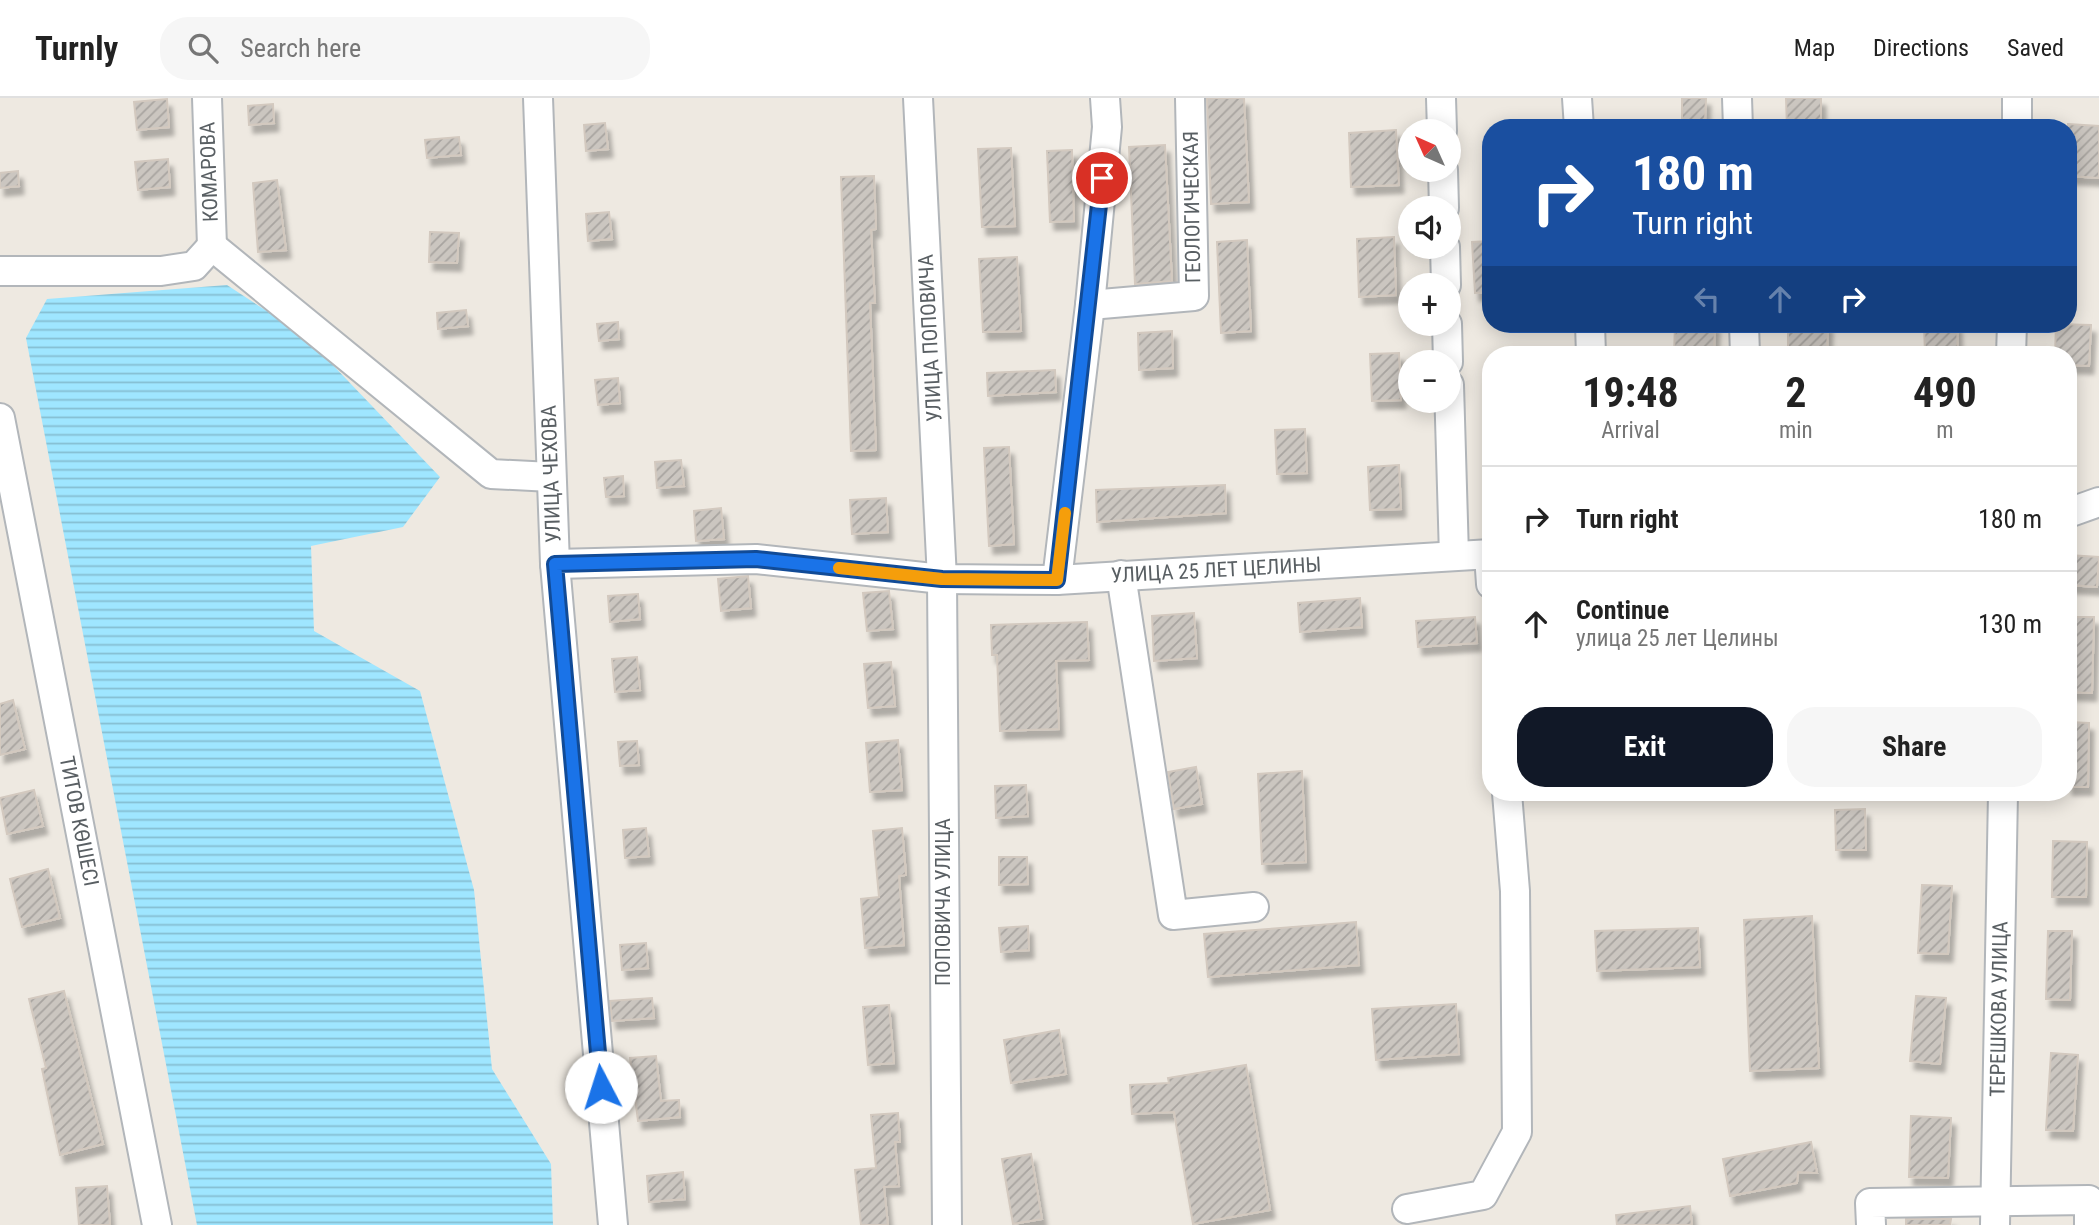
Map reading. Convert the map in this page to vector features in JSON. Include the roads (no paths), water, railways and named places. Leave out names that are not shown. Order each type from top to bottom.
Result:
[{"type":"street","name":"КОМАРОВА","points":[[207,98],[212,246]]},
{"type":"street","name":"УЛИЦА ЧЕХОВА","points":[[538,98],[555,564],[613,1225]]},
{"type":"street","name":"УЛИЦА ПОПОВИЧА","points":[[918,98],[942,579]]},
{"type":"street","points":[[1057,580],[1090,305],[1107,127],[1105,98]]},
{"type":"street","name":"ГЕОЛОГИЧЕСКАЯ","points":[[1090,305],[1194,296],[1190,98]]},
{"type":"street","points":[[1441,98],[1442,119]]},
{"type":"street","points":[[1577,98],[1578,119]]},
{"type":"street","points":[[1737,98],[1738,119]]},
{"type":"street","points":[[2017,98],[2017,119]]},
{"type":"street","points":[[0,271],[161,271],[194,266],[212,246],[491,474],[551,477]]},
{"type":"street","points":[[1450,413],[1454,556]]},
{"type":"street","name":"ТИТОВ КӨШЕСІ","points":[[0,418],[158,1225]]},
{"type":"street","points":[[2077,510],[2099,502]]},
{"type":"street","name":"УЛИЦА 25 ЛЕТ ЦЕЛИНЫ","points":[[555,564],[756,559],[942,579],[1057,580],[1482,554]]},
{"type":"street","points":[[1121,575],[1173,915],[1254,907]]},
{"type":"street","name":"ПОПОВИЧА УЛИЦА","points":[[942,579],[947,1225]]},
{"type":"street","points":[[1407,1209],[1483,1195],[1517,1132],[1515,891],[1508,801]]},
{"type":"street","name":"ТЕРЕШКОВА УЛИЦА","points":[[1995,1213],[2003,801]]},
{"type":"street","points":[[1871,1225],[1870,1203],[1995,1213],[2089,1200],[2089,1225]]},
{"type":"water","points":[[227,285],[305,336],[440,477],[403,527],[311,546],[314,631],[420,691],[474,890],[492,1069],[551,1164],[553,1225],[197,1225],[26,338],[47,299]]}]
